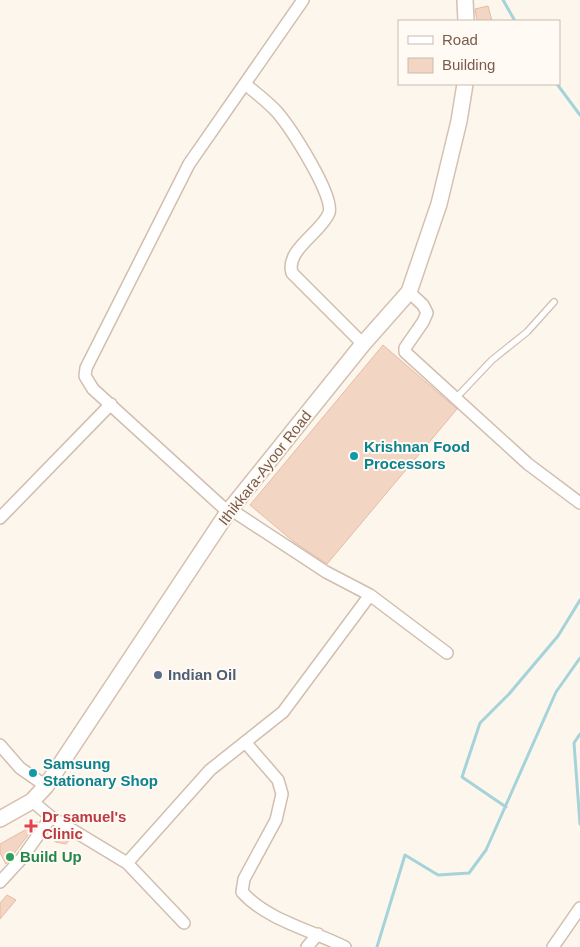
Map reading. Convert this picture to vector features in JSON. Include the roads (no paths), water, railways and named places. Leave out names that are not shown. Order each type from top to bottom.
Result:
[{"type":"main road","points":[[465,0],[466,20]]},
{"type":"main road","name":"Ithikkara-Ayoor Road","points":[[0,819],[32,801],[46,786],[229,510],[363,344],[409,292],[439,204],[459,120],[465,85]]},
{"type":"street","points":[[304,0],[189,164],[86,368],[85,376],[87,382],[229,510],[326,572],[370,595],[447,653]]},
{"type":"street","points":[[246,84],[277,112],[291,131],[329,202],[328,216],[294,256],[290,268],[292,273],[363,344]]},
{"type":"street","points":[[409,292],[423,305],[427,313],[424,322],[405,348],[405,352],[528,464],[580,503]]},
{"type":"street","points":[[0,517],[111,404]]},
{"type":"street","points":[[127,863],[210,770],[283,712],[370,595]]},
{"type":"street","points":[[245,742],[278,780],[282,794],[276,820],[244,879],[242,892],[259,908],[345,947]]},
{"type":"street","points":[[0,745],[20,768],[46,786]]},
{"type":"street","points":[[32,801],[51,817],[127,863],[184,923]]},
{"type":"street","points":[[0,882],[22,858],[51,817]]},
{"type":"street","points":[[553,947],[580,908]]},
{"type":"street","points":[[307,947],[318,934]]},
{"type":"lane","points":[[455,398],[492,360],[527,332],[554,302]]},
{"type":"waterway","points":[[503,0],[514,20]]},
{"type":"waterway","points":[[558,85],[580,115]]},
{"type":"waterway","points":[[506,807],[462,777],[480,723],[509,694],[558,636],[580,600]]},
{"type":"waterway","points":[[377,947],[405,855],[438,875],[469,873],[486,850],[556,692],[580,658]]},
{"type":"waterway","points":[[580,734],[574,743],[580,824]]},
{"type":"place","name":"Krishnan Food Processors","points":[[354,456]]},
{"type":"place","name":"Indian Oil","points":[[158,675]]},
{"type":"place","name":"Samsung Stationary Shop","points":[[33,773]]},
{"type":"place","name":"Dr samuel's Clinic","points":[[31,826]]},
{"type":"place","name":"Build Up","points":[[10,857]]}]
